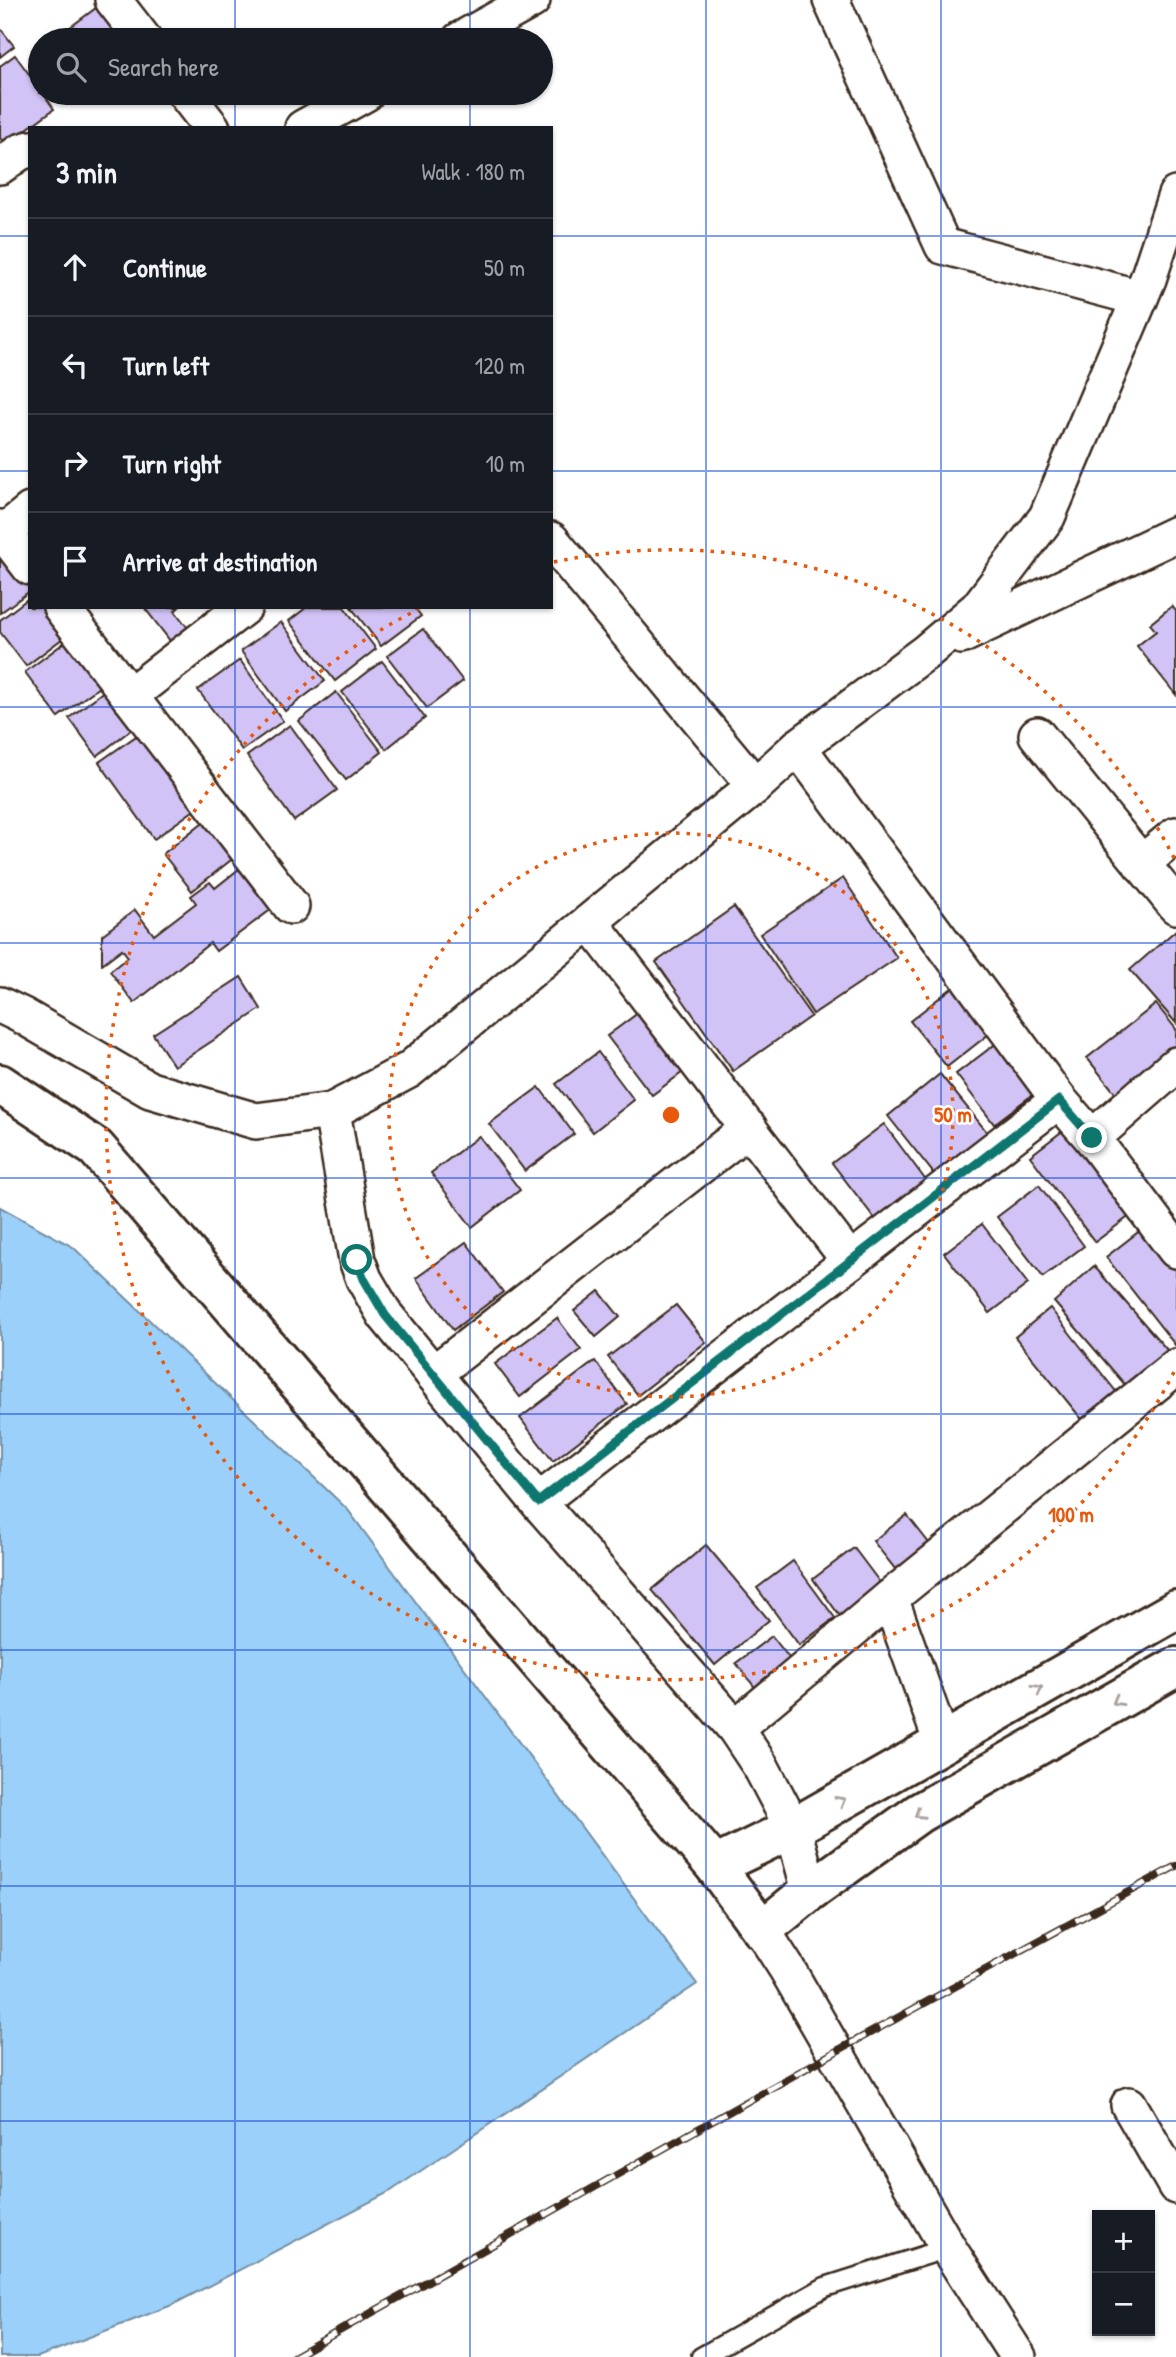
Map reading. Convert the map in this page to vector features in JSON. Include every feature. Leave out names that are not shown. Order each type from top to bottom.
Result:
[{"type":"street","points":[[113,0],[135,28]]},
{"type":"street","points":[[482,28],[532,0]]},
{"type":"street","points":[[831,0],[943,246],[1140,298]]},
{"type":"street","points":[[194,105],[210,126]]},
{"type":"street","points":[[307,126],[344,105]]},
{"type":"street","points":[[0,166],[28,150]]},
{"type":"street","points":[[0,1005],[150,1090],[256,1121],[332,1111],[409,1070],[799,747],[926,652],[978,608],[1047,517],[1140,298],[1176,195]]},
{"type":"street","points":[[11,524],[28,562]]},
{"type":"street","points":[[926,652],[1176,534]]},
{"type":"street","points":[[553,542],[755,786]]},
{"type":"street","points":[[63,609],[291,906]]},
{"type":"street","points":[[129,696],[241,609]]},
{"type":"street","points":[[1038,735],[1176,906]]},
{"type":"street","points":[[799,747],[1059,1100],[1092,1138],[1176,1250]]},
{"type":"street","points":[[1142,863],[1176,835]]},
{"type":"street","points":[[590,922],[850,1261]]},
{"type":"street","points":[[1092,1138],[1176,1065]]},
{"type":"street","points":[[0,1084],[96,1147],[715,1866],[787,1969],[948,2248],[1018,2357]]},
{"type":"street","points":[[538,1502],[1059,1100]]},
{"type":"street","points":[[332,1111],[357,1260],[364,1279],[385,1315],[538,1502],[735,1728],[761,1767],[793,1828],[810,1891]]},
{"type":"street","points":[[433,1374],[749,1128]]},
{"type":"street","points":[[735,1728],[890,1598],[1176,1367]]},
{"type":"street","points":[[890,1598],[942,1743]]},
{"type":"street","points":[[715,1866],[793,1828],[1176,1610]]},
{"type":"street","points":[[762,1930],[810,1891],[919,1813],[1176,1667]]},
{"type":"street","points":[[1129,2105],[1176,2186]]},
{"type":"lane","points":[[701,2357],[825,2287],[948,2248]]},
{"type":"water","points":[[0,1207],[73,1247],[348,1510],[697,1984],[391,2191],[172,2305],[38,2357],[0,2357]]},
{"type":"building","points":[[104,2],[123,28],[69,28]]},
{"type":"building","points":[[0,28],[14,46],[0,57]]},
{"type":"building","points":[[15,55],[28,73],[28,105],[51,105],[54,109],[5,145],[0,138],[0,66]]},
{"type":"building","points":[[0,555],[28,575],[28,592],[0,613]]},
{"type":"building","points":[[28,599],[28,609],[54,609],[71,632],[26,666],[0,632],[0,620]]},
{"type":"building","points":[[1172,606],[1176,611],[1176,695],[1137,646],[1156,631],[1150,624]]},
{"type":"building","points":[[146,609],[177,609],[175,611],[188,628],[171,642]]},
{"type":"building","points":[[304,609],[346,609],[376,649],[335,681],[289,621]]},
{"type":"building","points":[[353,609],[416,609],[421,616],[381,646]]},
{"type":"building","points":[[281,622],[325,681],[285,711],[241,651]]},
{"type":"building","points":[[423,629],[463,681],[427,708],[387,656]]},
{"type":"building","points":[[76,634],[110,679],[58,717],[25,672]]},
{"type":"building","points":[[240,660],[283,721],[242,750],[198,690]]},
{"type":"building","points":[[382,661],[425,718],[386,749],[342,692]]},
{"type":"building","points":[[113,684],[142,721],[97,756],[69,718]]},
{"type":"building","points":[[336,692],[382,752],[346,780],[299,721]]},
{"type":"building","points":[[290,725],[337,790],[294,821],[247,756]]},
{"type":"building","points":[[142,732],[197,808],[154,839],[99,762]]},
{"type":"building","points":[[207,819],[236,856],[192,891],[163,854]]},
{"type":"building","points":[[239,869],[254,888],[260,883],[277,905],[216,951],[210,943],[134,1003],[110,971],[128,957],[122,949],[102,964],[102,935],[135,910],[154,935],[196,903],[191,896],[210,882],[215,888]]},
{"type":"building","points":[[843,878],[897,958],[813,1014],[760,934]]},
{"type":"building","points":[[734,907],[811,1016],[733,1071],[656,962]]},
{"type":"building","points":[[1176,930],[1176,1023],[1130,970]]},
{"type":"building","points":[[241,977],[261,1009],[174,1066],[153,1034]]},
{"type":"building","points":[[957,984],[994,1030],[947,1067],[910,1021]]},
{"type":"building","points":[[1156,1004],[1176,1029],[1176,1046],[1116,1094],[1087,1058]]},
{"type":"building","points":[[646,1007],[691,1066],[652,1095],[607,1036]]},
{"type":"building","points":[[1002,1039],[1040,1089],[994,1124],[956,1074]]},
{"type":"building","points":[[598,1052],[634,1100],[593,1132],[556,1084]]},
{"type":"building","points":[[940,1074],[987,1132],[935,1175],[888,1116]]},
{"type":"building","points":[[539,1087],[574,1134],[525,1171],[489,1124]]},
{"type":"building","points":[[884,1124],[930,1186],[879,1224],[832,1163]]},
{"type":"building","points":[[1069,1126],[1135,1212],[1095,1242],[1030,1156]]},
{"type":"building","points":[[479,1136],[520,1190],[472,1227],[431,1173]]},
{"type":"building","points":[[1039,1185],[1084,1246],[1043,1277],[997,1217]]},
{"type":"building","points":[[982,1224],[1028,1284],[990,1313],[944,1253]]},
{"type":"building","points":[[1146,1226],[1176,1264],[1176,1346],[1106,1257]]},
{"type":"building","points":[[466,1242],[503,1292],[453,1330],[416,1278]]},
{"type":"building","points":[[1094,1266],[1168,1351],[1127,1387],[1054,1302]]},
{"type":"building","points":[[599,1291],[620,1317],[596,1337],[574,1311]]},
{"type":"building","points":[[676,1305],[706,1342],[638,1395],[608,1357]]},
{"type":"building","points":[[1050,1308],[1118,1394],[1084,1422],[1015,1337]]},
{"type":"building","points":[[557,1318],[581,1350],[520,1397],[495,1364]]},
{"type":"building","points":[[595,1361],[627,1404],[553,1461],[520,1418]]},
{"type":"building","points":[[907,1515],[929,1543],[896,1570],[873,1541]]},
{"type":"building","points":[[706,1545],[769,1620],[715,1665],[652,1590]]},
{"type":"building","points":[[854,1548],[887,1592],[845,1623],[813,1579]]},
{"type":"building","points":[[793,1561],[835,1618],[799,1645],[757,1588]]},
{"type":"building","points":[[772,1636],[793,1663],[757,1690],[736,1663]]},
{"type":"railway","points":[[293,2357],[835,2052],[1176,1866]]},
{"type":"route","points":[[357,1260],[364,1279],[385,1315],[538,1502],[1059,1100],[1092,1138]]}]
